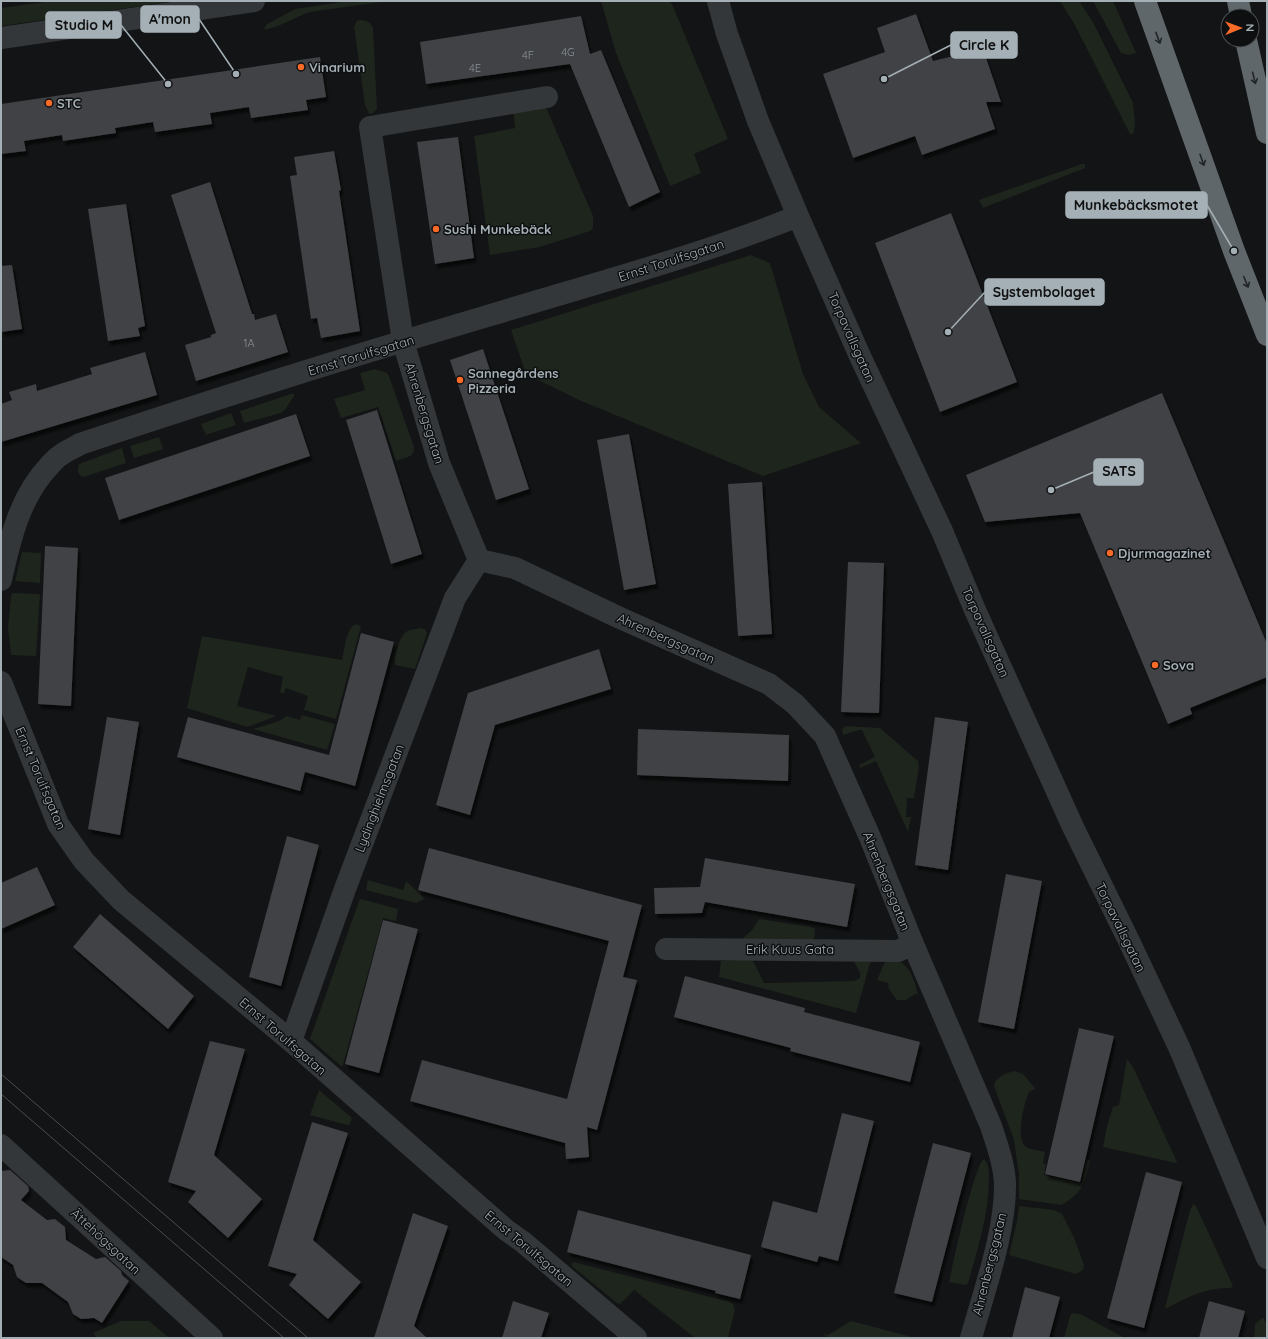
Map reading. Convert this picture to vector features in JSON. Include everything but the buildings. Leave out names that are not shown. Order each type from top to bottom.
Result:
[{"type":"highway","points":[[1145,1],[1234,251],[1267,335]]},
{"type":"highway","points":[[1248,48],[1267,133]]},
{"type":"street","points":[[1,38],[254,1]]},
{"type":"street","name":"Torpavallsgatan","points":[[718,1],[727,34],[756,116],[798,216],[859,354],[942,531],[975,610],[1073,827],[1179,1047],[1267,1258]]},
{"type":"street","name":"Ahrenbergsgatan","points":[[547,97],[370,127],[403,341],[439,463],[479,560],[515,568],[620,618],[769,684],[795,704],[825,736],[869,835],[913,944],[991,1126],[1002,1158],[1005,1182],[1004,1206],[993,1260],[971,1338]]},
{"type":"street","name":"Ernst Torulfsgatan","points":[[1,580],[9,544],[24,501],[38,478],[60,455],[80,444],[403,341],[667,262],[758,232],[798,216]]},
{"type":"street","name":"Lydinghielmsgatan","points":[[291,1042],[345,889],[456,598],[479,560]]},
{"type":"street","name":"Ernst Torulfsgatan","points":[[1,682],[58,824],[84,861],[121,900],[291,1042],[506,1230],[636,1338]]},
{"type":"street","name":"Erik Kuus Gata","points":[[666,949],[898,951],[913,944]]},
{"type":"street","name":"Ättehögsgatan","points":[[1,1145],[212,1338]]},
{"type":"shaded area","points":[[52,1],[176,1],[1,26],[1,8]]},
{"type":"shaded area","points":[[348,1],[388,1],[310,12],[269,29],[264,29],[267,24],[295,9]]},
{"type":"shaded area","points":[[601,1],[669,1],[672,4],[728,139],[694,154],[701,173],[670,186],[616,53]]},
{"type":"shaded area","points":[[1060,1],[1079,1],[1093,22],[1133,103],[1135,122],[1134,132],[1132,134],[1130,134],[1075,25]]},
{"type":"shaded area","points":[[1093,1],[1113,1],[1136,53],[1129,55],[1121,53]]},
{"type":"shaded area","points":[[360,20],[368,22],[373,28],[377,109],[372,114],[369,114],[365,105],[354,27],[357,21]]},
{"type":"shaded area","points":[[545,105],[593,216],[593,228],[590,231],[540,247],[490,255],[474,136],[515,128],[513,110]]},
{"type":"shaded area","points":[[1085,164],[1085,168],[983,208],[979,200]]},
{"type":"shaded area","points":[[751,255],[770,263],[803,374],[819,407],[861,443],[763,476],[579,400],[526,374],[511,330]]},
{"type":"shaded area","points":[[375,369],[387,373],[389,376],[414,447],[414,451],[411,455],[396,461],[378,407],[341,418],[334,399],[365,390],[360,373]]},
{"type":"shaded area","points":[[294,394],[294,396],[285,410],[281,413],[244,423],[240,411]]},
{"type":"shaded area","points":[[231,413],[236,425],[206,435],[201,424]]},
{"type":"shaded area","points":[[159,437],[163,449],[134,458],[130,446]]},
{"type":"shaded area","points":[[122,448],[126,463],[84,477],[79,474],[79,464]]},
{"type":"shaded area","points":[[22,552],[41,553],[40,583],[15,581]]},
{"type":"shaded area","points":[[12,593],[40,594],[36,656],[11,655],[8,627]]},
{"type":"shaded area","points":[[356,624],[361,626],[336,719],[304,710],[308,696],[286,688],[284,693],[280,693],[283,677],[248,667],[237,706],[277,716],[247,727],[187,708],[202,636],[342,660],[346,640],[350,630]]},
{"type":"shaded area","points":[[421,628],[425,629],[427,633],[415,669],[395,665],[395,658],[403,635],[409,630]]},
{"type":"shaded area","points":[[302,715],[335,724],[327,750],[253,729],[279,721],[287,716],[300,720]]},
{"type":"shaded area","points":[[846,726],[880,728],[918,761],[919,766],[914,798],[907,798],[906,817],[911,817],[908,832],[876,761],[860,768],[859,765],[875,757],[862,730],[843,735],[842,729]]},
{"type":"shaded area","points":[[368,880],[403,890],[406,881],[424,899],[416,903],[366,890]]},
{"type":"shaded area","points":[[361,899],[398,909],[396,921],[383,918],[343,1065],[341,1066],[310,1039]]},
{"type":"shaded area","points":[[759,919],[811,927],[815,929],[814,940],[740,941],[752,930]]},
{"type":"shaded area","points":[[895,959],[904,965],[911,973],[918,994],[915,994],[906,1000],[897,1000],[889,989],[888,983],[877,980],[887,960]]},
{"type":"shaded area","points":[[871,960],[856,1013],[719,977],[721,961],[753,961],[764,983],[854,981],[860,978],[860,973],[854,961]]},
{"type":"shaded area","points":[[1127,1059],[1133,1067],[1177,1162],[1176,1163],[1103,1147],[1107,1126],[1113,1107],[1119,1105]]},
{"type":"shaded area","points":[[1015,1071],[1023,1074],[1035,1088],[1029,1092],[1025,1104],[1021,1137],[1026,1147],[1045,1152],[1043,1163],[1046,1164],[1044,1175],[1081,1183],[1086,1160],[1090,1160],[1084,1181],[1079,1191],[1075,1196],[1062,1205],[1019,1199],[1019,1175],[1014,1140],[994,1086],[999,1077]]},
{"type":"shaded area","points":[[319,1090],[352,1118],[350,1124],[347,1125],[310,1115]]},
{"type":"shaded area","points":[[984,1159],[986,1161],[989,1173],[987,1207],[968,1284],[965,1285],[949,1282],[959,1237],[975,1178]]},
{"type":"shaded area","points":[[1193,1204],[1196,1206],[1233,1286],[1231,1288],[1206,1291],[1165,1308],[1190,1210]]},
{"type":"shaded area","points":[[1019,1206],[1054,1210],[1062,1214],[1075,1240],[1084,1265],[1083,1270],[1076,1274],[1009,1255]]},
{"type":"shaded area","points":[[574,1262],[730,1302],[733,1304],[735,1310],[728,1338],[695,1338],[634,1290],[620,1304],[617,1303],[573,1267],[571,1264]]},
{"type":"shaded area","points":[[1072,1313],[1080,1314],[1125,1338],[1064,1338]]},
{"type":"shaded area","points":[[1263,1317],[1267,1326],[1267,1338],[1254,1338],[1255,1324]]},
{"type":"shaded area","points":[[121,1321],[149,1321],[169,1338],[97,1338],[93,1333]]},
{"type":"shaded area","points":[[851,1321],[916,1338],[830,1338],[822,1334],[828,1335]]},
{"type":"tram line","points":[[1,1074],[308,1338]]},
{"type":"tram line","points":[[1,1094],[284,1338]]},
{"type":"place","name":"Vinarium","points":[[301,67]]},
{"type":"place","name":"A'mon","points":[[236,74]]},
{"type":"place","name":"Circle K","points":[[884,79]]},
{"type":"place","name":"Studio M","points":[[168,84]]},
{"type":"place","name":"STC","points":[[49,103]]},
{"type":"place","name":"Sushi Munkebäck","points":[[436,229]]},
{"type":"place","name":"Munkebäcksmotet","points":[[1234,251]]},
{"type":"place","name":"Systembolaget","points":[[948,332]]},
{"type":"place","name":"Sannegårdens Pizzeria","points":[[460,380]]},
{"type":"place","name":"SATS","points":[[1051,490]]},
{"type":"place","name":"Djurmagazinet","points":[[1110,553]]},
{"type":"place","name":"Sova","points":[[1155,665]]}]
